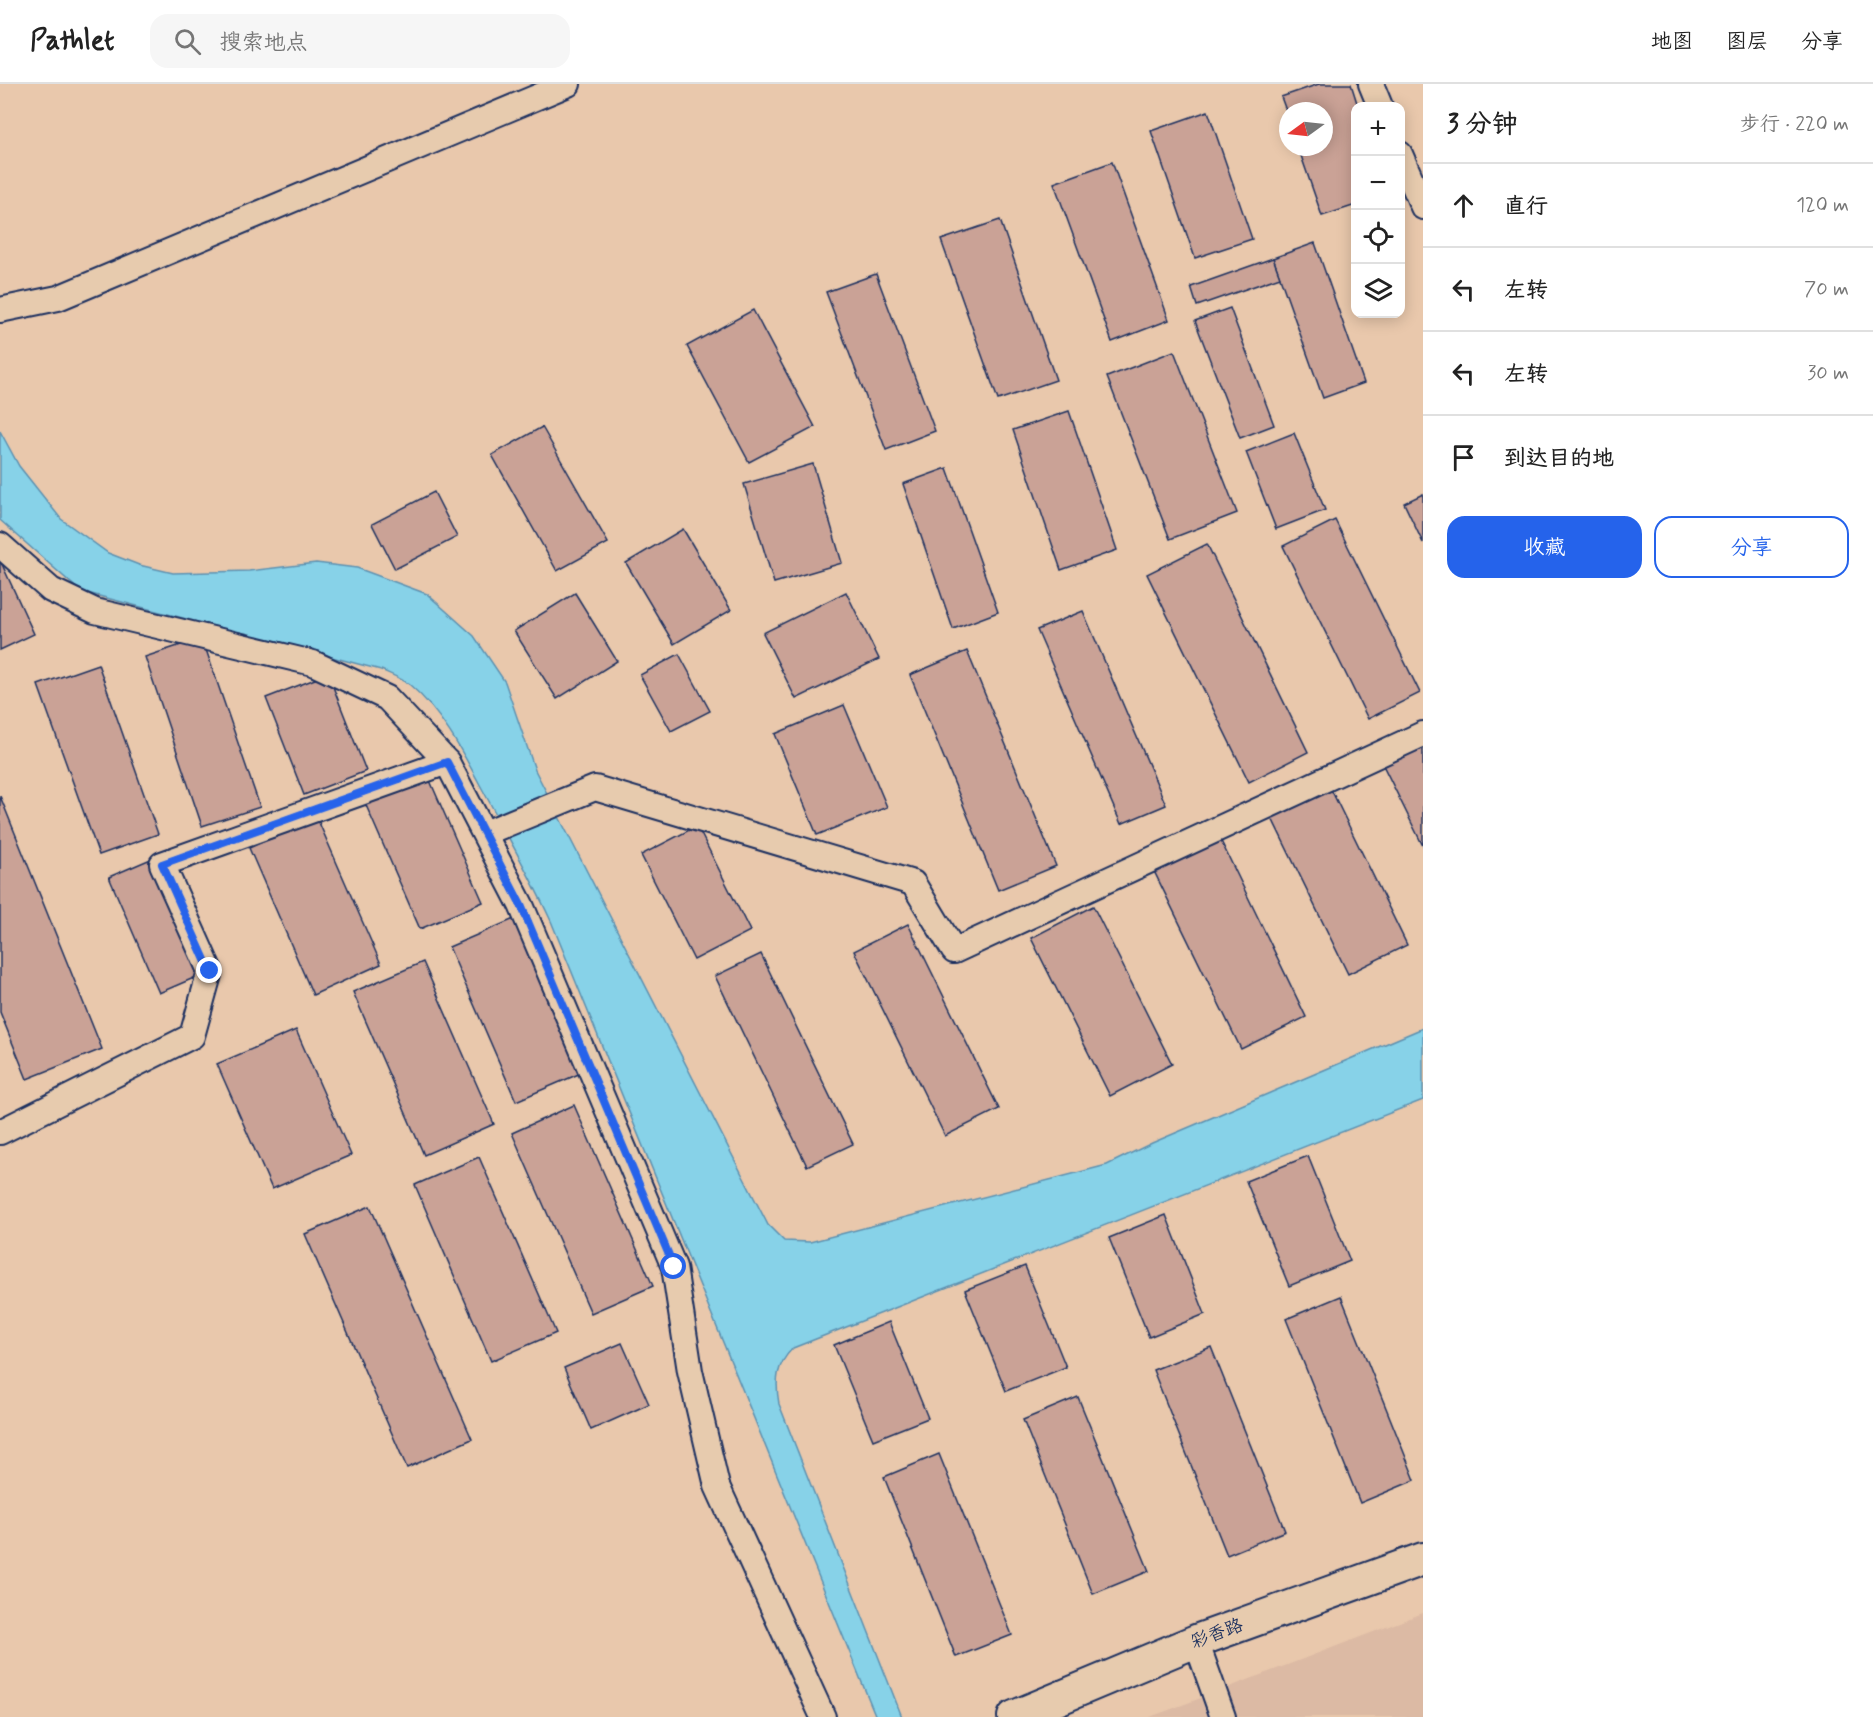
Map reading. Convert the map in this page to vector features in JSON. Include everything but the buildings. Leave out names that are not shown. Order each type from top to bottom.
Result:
[{"type":"street","points":[[0,310],[58,298],[568,84]]},
{"type":"street","points":[[1371,84],[1378,102]]},
{"type":"street","points":[[1402,156],[1423,207]]},
{"type":"street","points":[[0,545],[51,591],[94,611],[313,663],[387,698],[447,762],[491,831],[674,1267],[690,1371],[717,1486],[823,1717]]},
{"type":"street","points":[[491,831],[596,788],[913,883],[954,951],[1423,734]]},
{"type":"street","points":[[0,1132],[192,1036],[210,971],[162,864],[447,762]]},
{"type":"street","name":"彩香路","points":[[1014,1717],[1196,1641],[1423,1559]]},
{"type":"street","points":[[1196,1641],[1223,1717]]},
{"type":"shaded area","points":[[1423,1613],[1423,1717],[1150,1717],[1185,1704]]},
{"type":"water","points":[[0,431],[19,466],[61,519],[108,553],[139,565],[173,573],[249,571],[316,563],[357,568],[427,594],[474,636],[505,682],[535,770],[768,1225],[784,1241],[810,1242],[1107,1165],[1152,1143],[1423,1028],[1423,1100],[793,1348],[787,1354],[778,1374],[779,1404],[902,1717],[876,1717],[551,921],[502,826],[443,722],[410,685],[381,670],[80,591],[0,520]]},
{"type":"route","points":[[210,971],[162,864],[447,762],[521,905],[674,1267]]}]
